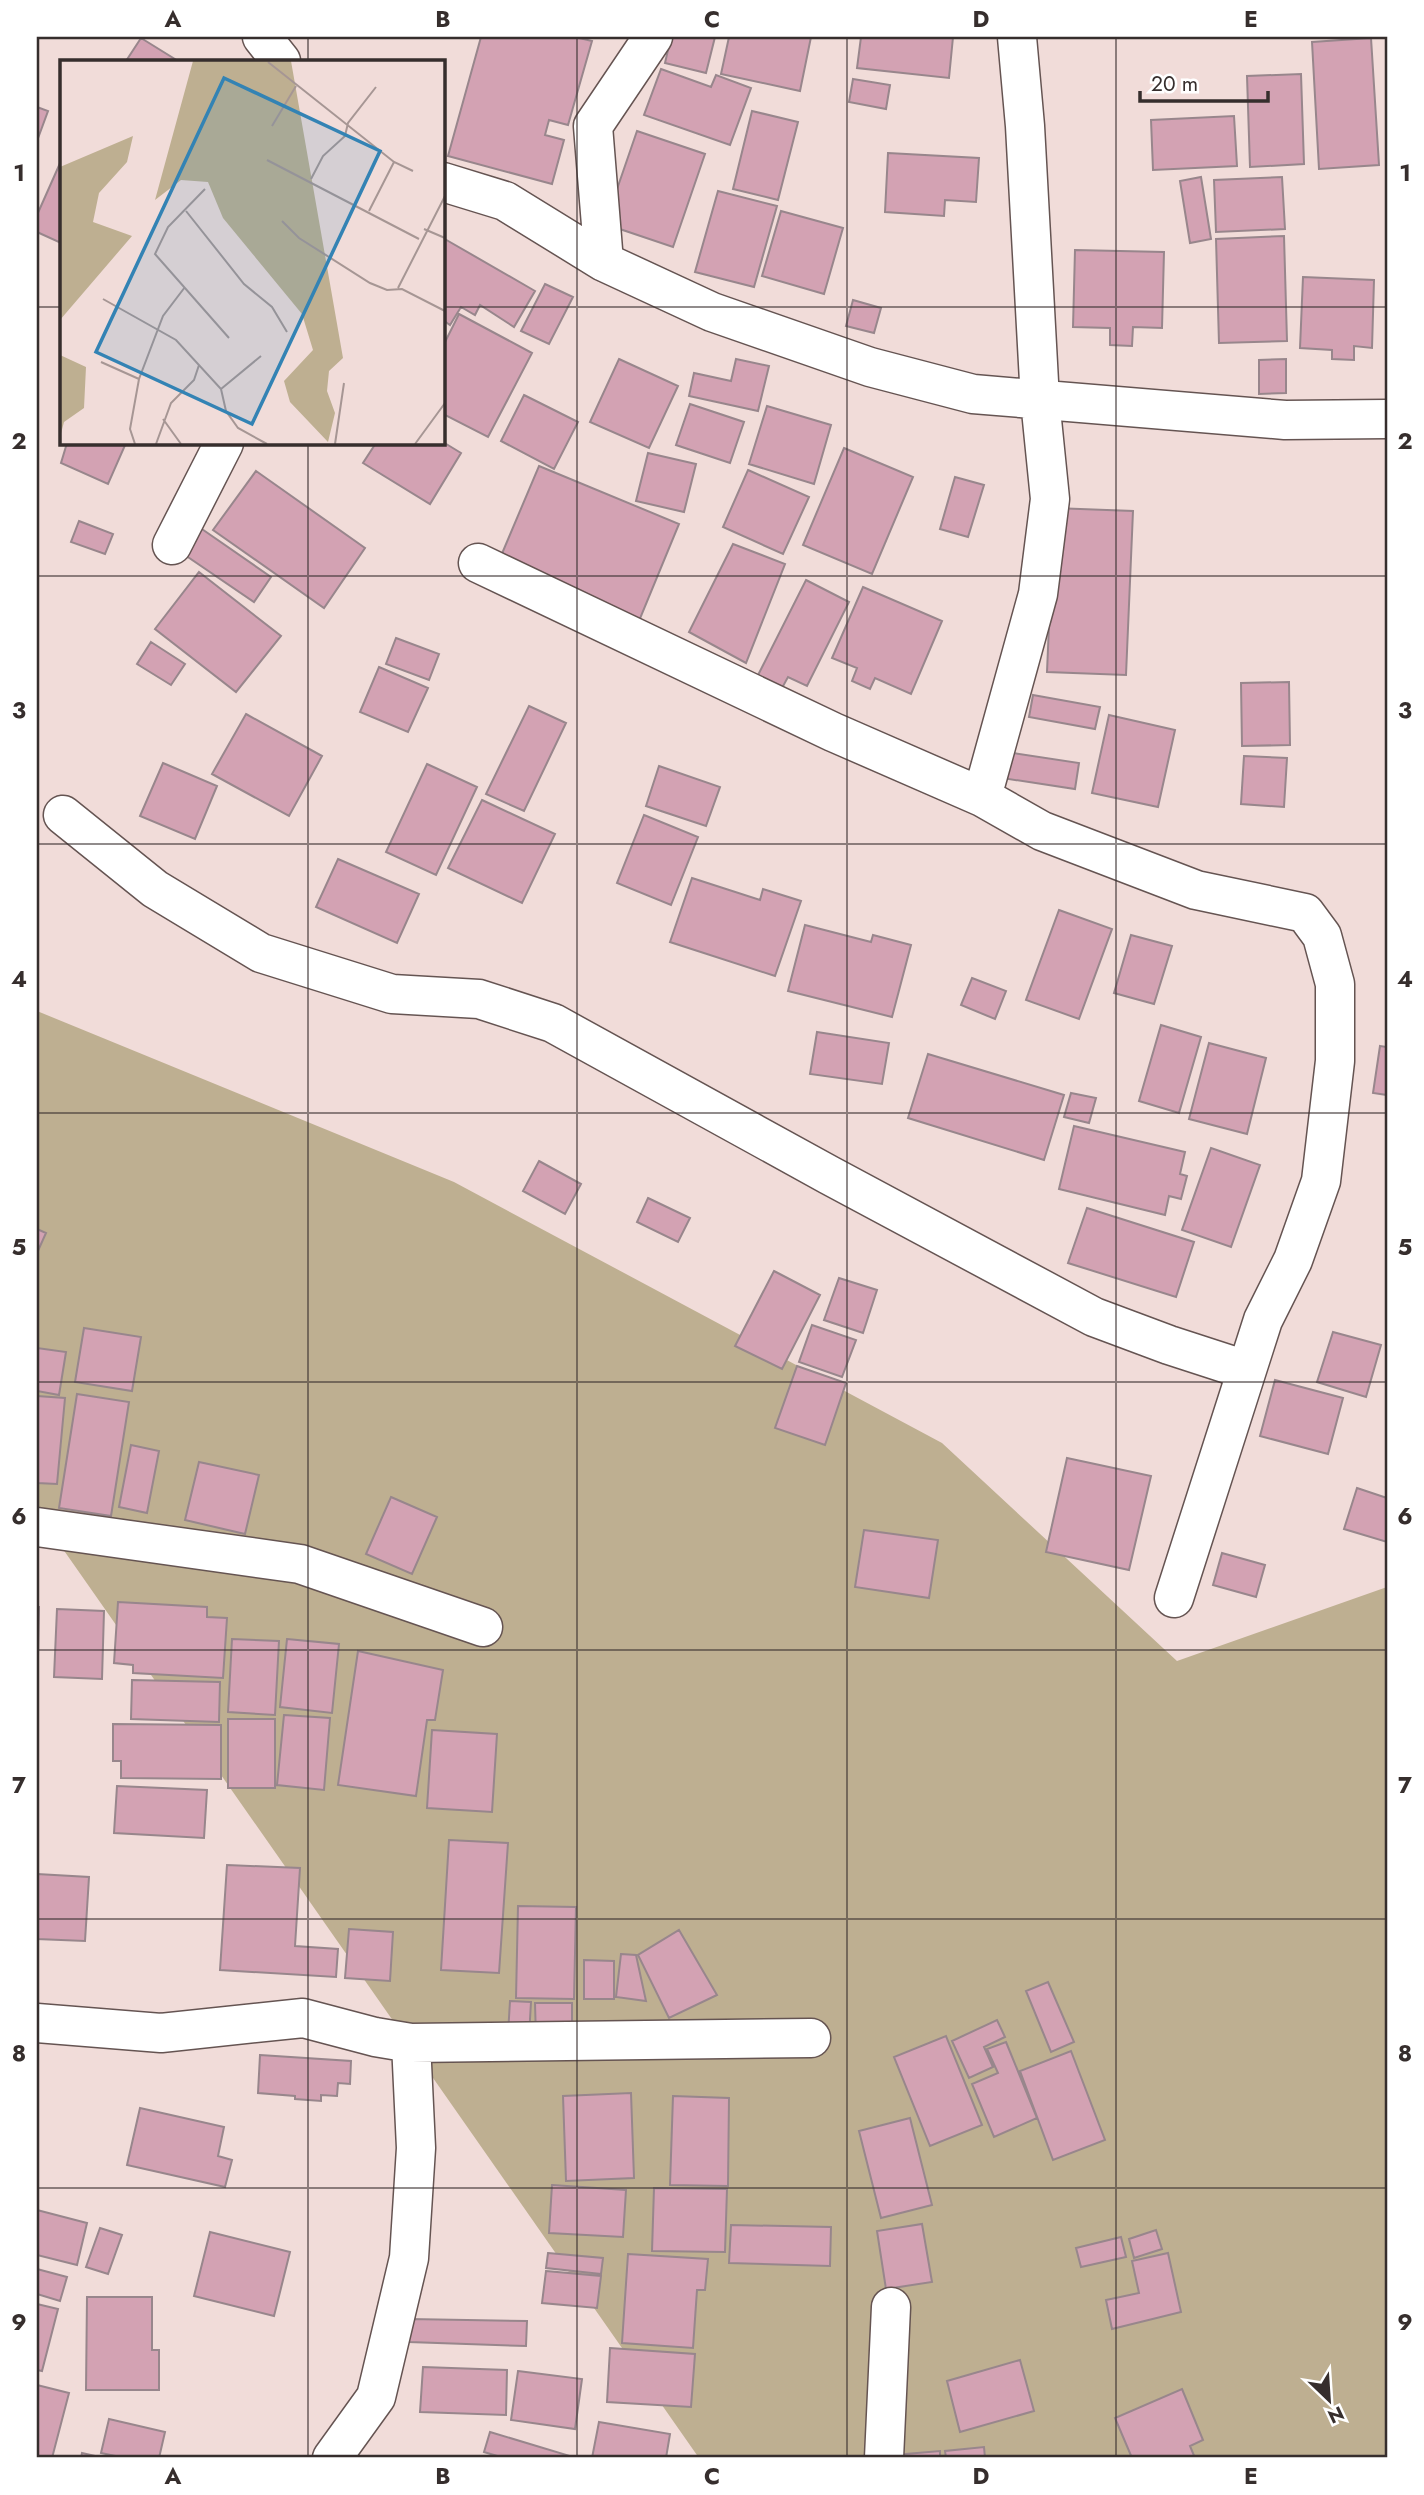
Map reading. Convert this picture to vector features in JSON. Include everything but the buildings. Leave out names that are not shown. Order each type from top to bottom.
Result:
[{"type":"street","points":[[262,37],[280,60]]},
{"type":"street","points":[[604,262],[593,126],[653,37]]},
{"type":"street","points":[[982,797],[1038,594],[1050,499],[1040,400],[1025,126],[1017,37]]},
{"type":"street","points":[[444,182],[505,201],[604,262],[712,312],[870,367],[973,394],[1284,420],[1387,419]]},
{"type":"street","points":[[172,545],[223,444]]},
{"type":"street","points":[[478,563],[833,732],[982,797],[1042,831],[1196,890],[1305,913],[1322,936],[1335,984],[1335,1060],[1321,1181],[1293,1260],[1263,1320],[1174,1598]]},
{"type":"street","points":[[63,815],[155,889],[261,953],[391,994],[479,999],[553,1023],[1094,1317],[1246,1370]]},
{"type":"street","points":[[37,1527],[300,1564],[483,1627]]},
{"type":"street","points":[[37,2023],[161,2033],[303,2018],[375,2037],[411,2043],[811,2038]]},
{"type":"street","points":[[332,2458],[376,2397],[409,2258],[416,2148],[411,2043]]},
{"type":"street","points":[[884,2458],[891,2307]]},
{"type":"shaded area","points":[[37,1011],[454,1182],[942,1443],[1177,1661],[1387,1587],[1387,2458],[699,2458],[37,1512]]}]
